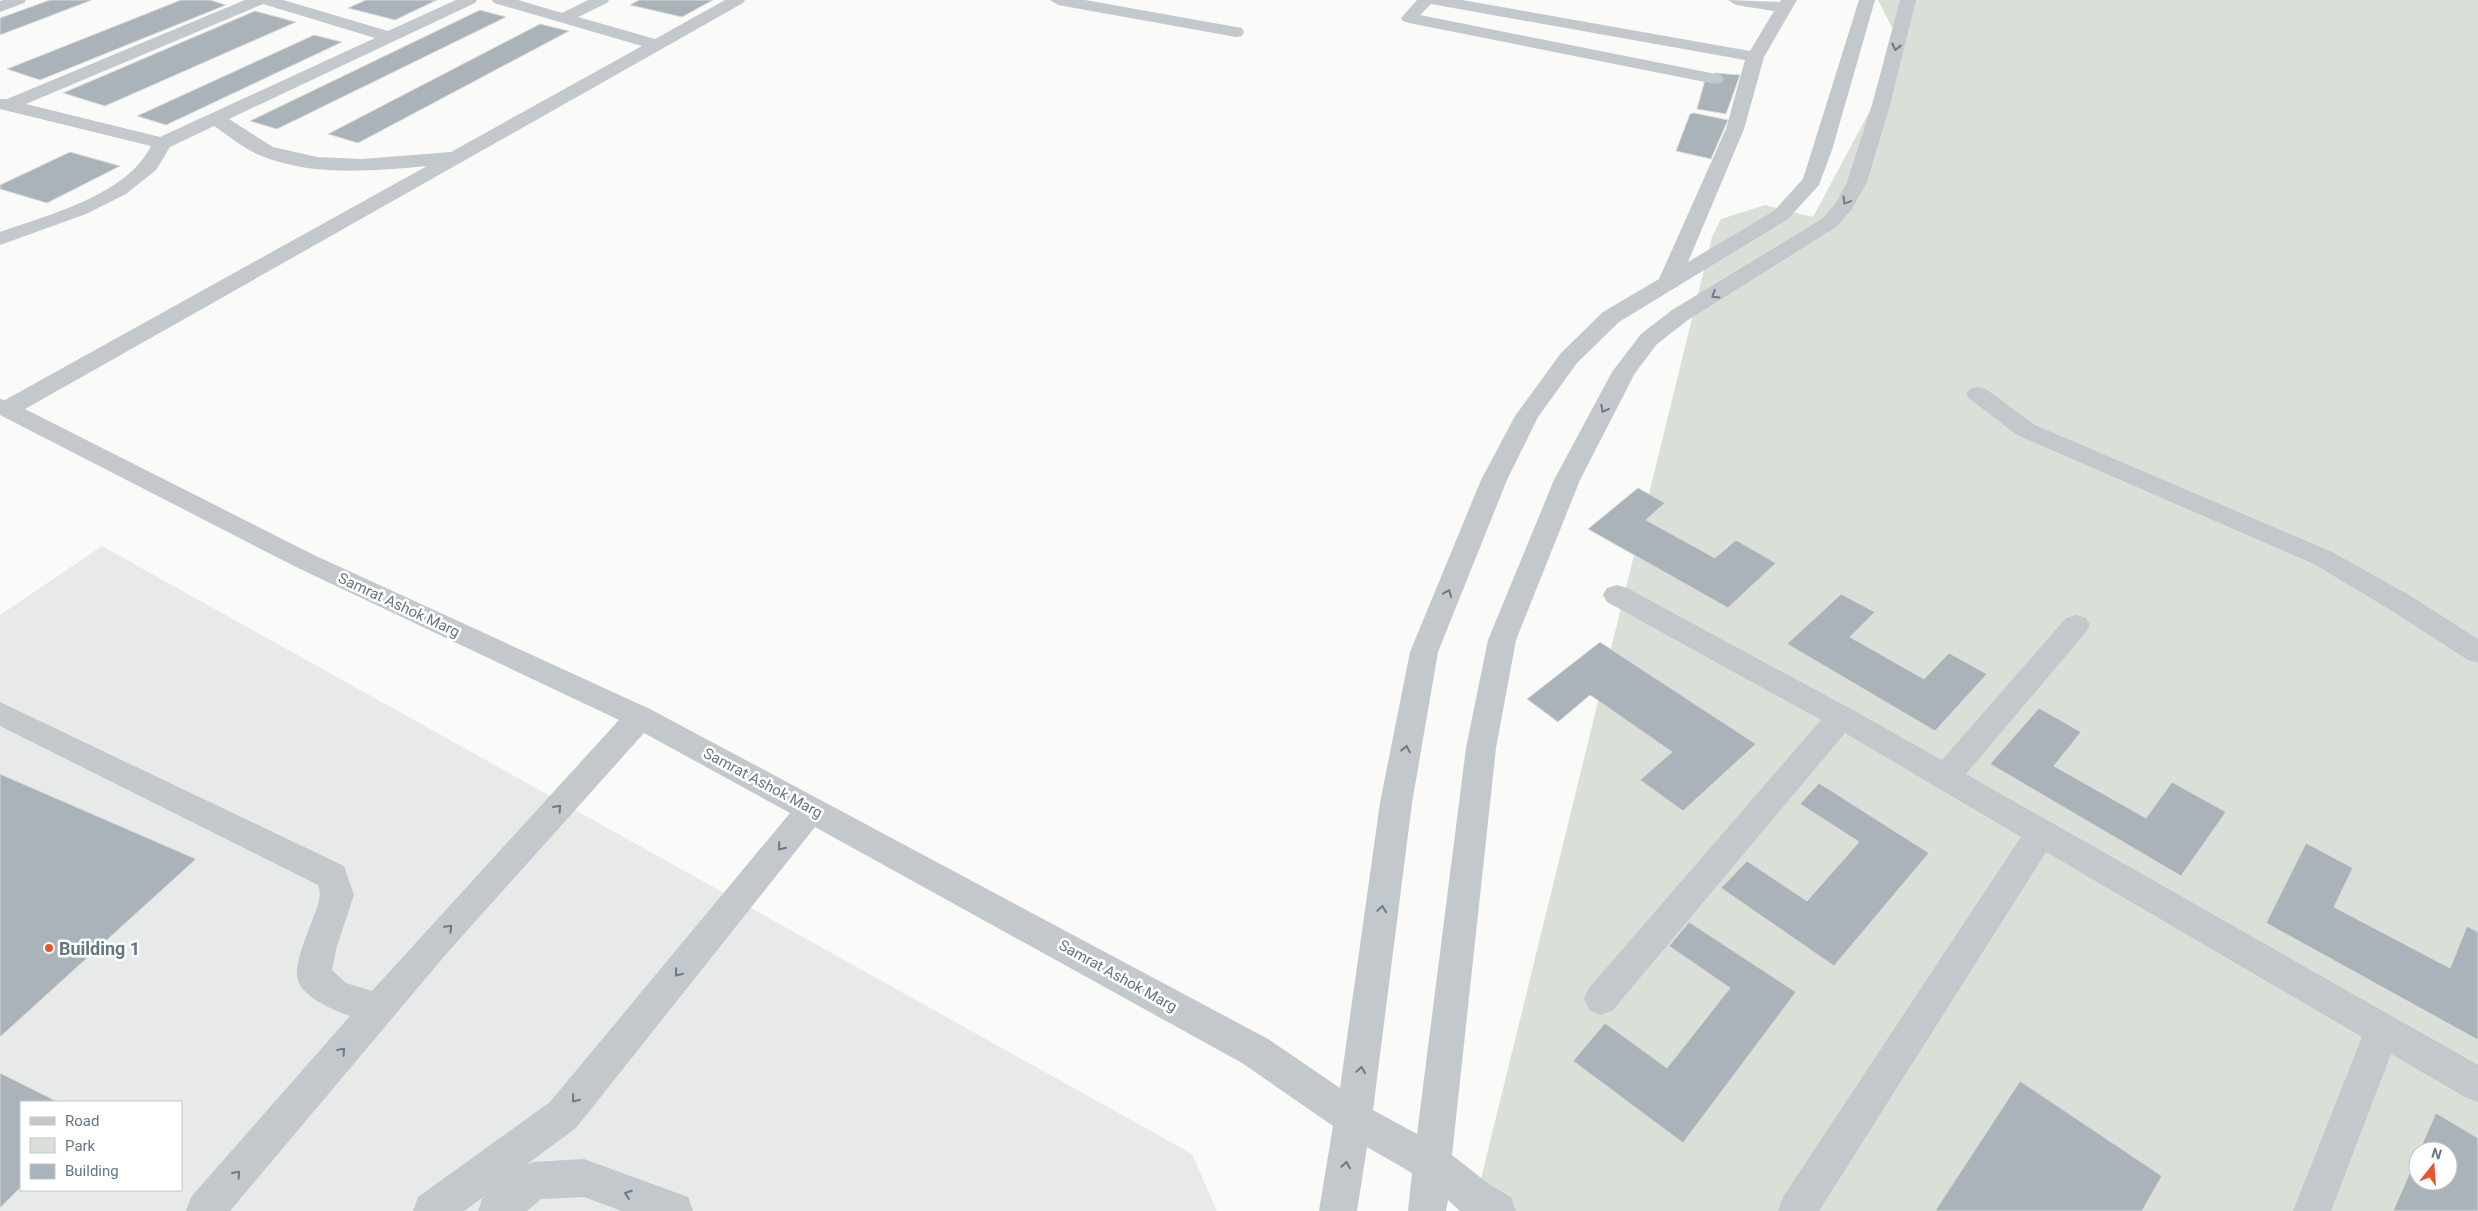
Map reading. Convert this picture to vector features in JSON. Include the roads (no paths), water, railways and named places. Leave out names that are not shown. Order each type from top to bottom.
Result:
[{"type":"street","points":[[0,7],[18,0]]},
{"type":"street","points":[[5,104],[259,0]]},
{"type":"street","points":[[266,0],[390,37]]},
{"type":"street","points":[[5,104],[162,142],[469,0]]},
{"type":"street","points":[[500,0],[657,45]]},
{"type":"street","points":[[564,18],[601,0]]},
{"type":"street","points":[[4,407],[457,157],[736,0]]},
{"type":"street","points":[[1058,0],[1236,32]]},
{"type":"street","points":[[1426,0],[1409,18],[1715,79]]},
{"type":"street","points":[[1435,0],[1755,57]]},
{"type":"street","points":[[1669,281],[1736,129],[1755,57],[1787,4],[1736,0]]},
{"type":"street","points":[[1338,1211],[1354,1119],[1396,803],[1424,652],[1494,480],[1527,416],[1569,358],[1611,317],[1781,216],[1812,181],[1823,150],[1867,0]]},
{"type":"street","points":[[1427,1211],[1434,1164],[1481,748],[1502,640],[1567,480],[1624,372],[1649,339],[1680,316],[1829,224],[1845,205],[1857,182],[1881,105],[1908,0]]},
{"type":"street","points":[[216,118],[248,141],[273,154],[306,162],[341,166],[457,157]]},
{"type":"street","points":[[0,239],[66,215],[124,188],[150,166],[162,142]]},
{"type":"street","points":[[1978,394],[2026,430],[2323,558],[2399,602],[2478,653]]},
{"type":"street","name":"Samrat Ashok Marg","points":[[4,407],[305,561],[640,717],[1255,1051],[1354,1119],[1434,1164],[1476,1199],[1497,1211]]},
{"type":"street","points":[[1617,595],[1841,717],[2478,1085]]},
{"type":"street","points":[[1945,778],[2076,626]]},
{"type":"street","points":[[0,713],[332,876],[338,894],[320,946],[314,975],[335,995],[378,1008]]},
{"type":"street","points":[[205,1211],[435,943],[640,717]]},
{"type":"street","points":[[1601,999],[1841,717]]},
{"type":"street","points":[[432,1211],[563,1115],[811,810]]},
{"type":"street","points":[[1797,1211],[2041,833]]},
{"type":"street","points":[[2312,1211],[2382,1030]]},
{"type":"street","points":[[497,1211],[533,1181],[584,1178],[674,1211]]},
{"type":"place","name":"Building 1","points":[[49,948]]}]
